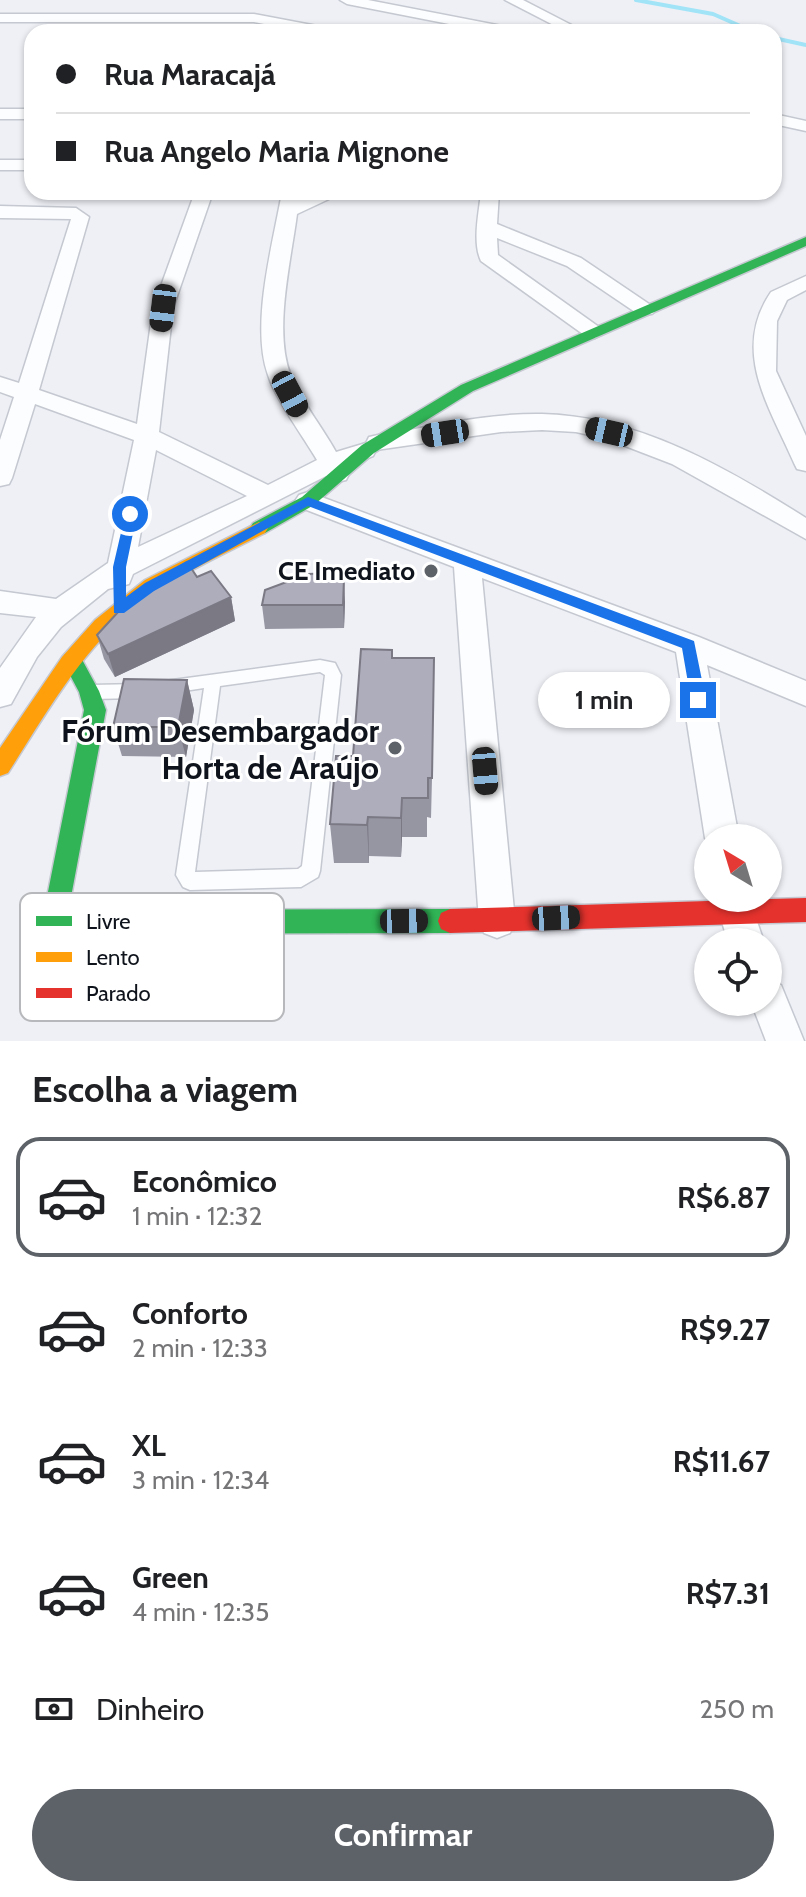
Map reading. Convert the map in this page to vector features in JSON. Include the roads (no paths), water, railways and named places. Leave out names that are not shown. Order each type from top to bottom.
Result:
[{"type":"street","points":[[347,0],[471,24]]},
{"type":"street","points":[[512,0],[562,24]]},
{"type":"street","points":[[0,18],[57,24]]},
{"type":"street","points":[[176,24],[256,20],[280,24]]},
{"type":"street","points":[[0,114],[24,110]]},
{"type":"street","points":[[782,121],[806,126]]},
{"type":"street","points":[[0,165],[24,165]]},
{"type":"street","points":[[119,609],[119,567],[147,436],[163,308],[201,200]]},
{"type":"street","points":[[489,200],[488,257],[595,332]]},
{"type":"street","points":[[290,201],[275,298],[273,337],[279,375],[334,470]]},
{"type":"street","points":[[0,212],[65,213],[80,217],[0,478]]},
{"type":"street","points":[[487,227],[574,262],[645,310]]},
{"type":"street","points":[[0,695],[30,643],[60,610],[119,567],[268,496],[334,470],[467,388],[806,241]]},
{"type":"street","points":[[806,282],[778,296],[766,321],[765,371],[806,463]]},
{"type":"street","points":[[0,384],[147,436],[268,496]]},
{"type":"street","points":[[431,411],[478,427]]},
{"type":"street","points":[[373,446],[478,427],[544,422],[609,432],[728,482],[806,530]]},
{"type":"street","points":[[0,766],[72,660],[119,609],[150,587],[308,501],[334,470]]},
{"type":"street","points":[[308,501],[689,645],[806,694]]},
{"type":"street","points":[[467,562],[497,921]]},
{"type":"street","points":[[0,602],[60,610]]},
{"type":"street","points":[[689,645],[720,824]]},
{"type":"street","points":[[60,893],[95,710],[89,691],[72,660]]},
{"type":"street","points":[[284,923],[737,917],[806,910]]},
{"type":"street","points":[[775,1016],[785,1041]]},
{"type":"lane","points":[[89,691],[126,692],[320,666],[329,668],[333,675],[311,871],[301,878],[190,881],[185,875],[213,681]]},
{"type":"waterway","points":[[636,0],[713,14],[736,24]]},
{"type":"waterway","points":[[782,40],[806,45]]},
{"type":"place","name":"CE Imediato","points":[[431,571]]},
{"type":"place","name":"Fórum Desembargador Horta de Araújo","points":[[395,748]]}]
